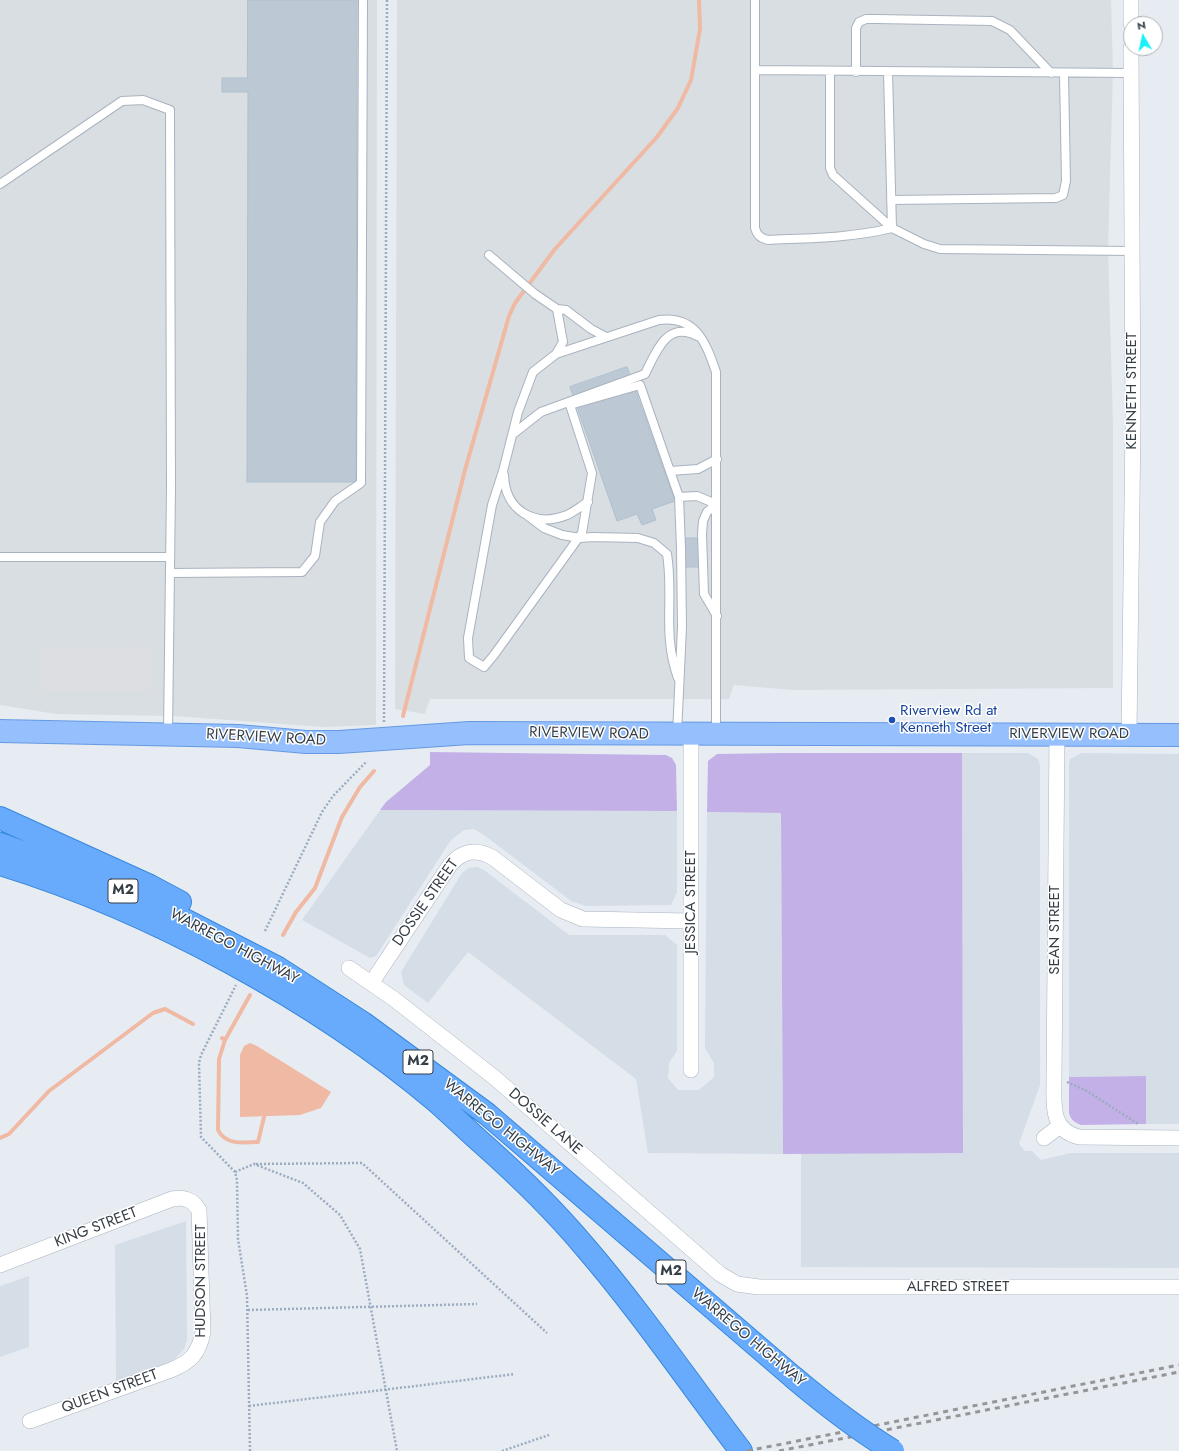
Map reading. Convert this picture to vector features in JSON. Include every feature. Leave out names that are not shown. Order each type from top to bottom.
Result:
[{"type":"highway","points":[[0,818],[150,886],[268,950],[278,968]]},
{"type":"highway","name":"WARREGO HIGHWAY","points":[[0,844],[72,870],[167,911],[278,968],[363,1023],[487,1114],[793,1377],[834,1410],[872,1438],[893,1451]]},
{"type":"highway","name":"WARREGO HIGHWAY","points":[[0,864],[80,892],[190,942],[292,999],[338,1028],[435,1101],[542,1200],[599,1264],[647,1324],[741,1451]]},
{"type":"main road","name":"RIVERVIEW ROAD","points":[[0,731],[238,736],[306,742],[339,742],[449,734],[1179,735]]},
{"type":"street","points":[[1131,0],[1131,16]]},
{"type":"street","name":"KENNETH STREET","points":[[1129,734],[1133,425],[1131,56]]},
{"type":"street","name":"JESSICA STREET","points":[[684,734],[691,921],[691,1070]]},
{"type":"street","name":"SEAN STREET","points":[[1057,734],[1054,1105],[1060,1126]]},
{"type":"street","name":"DOSSIE STREET","points":[[372,982],[455,858],[470,851],[484,853],[492,857],[561,910],[572,916],[594,920],[691,921]]},
{"type":"street","name":"DOSSIE LANE","points":[[349,968],[372,982],[495,1078],[720,1274],[737,1284]]},
{"type":"street","points":[[1044,1138],[1060,1126],[1071,1135],[1088,1138],[1179,1138]]},
{"type":"street","name":"KING STREET","points":[[0,1265],[172,1200],[186,1198],[193,1201]]},
{"type":"street","name":"HUDSON STREET","points":[[190,1361],[198,1350],[203,1332],[201,1216],[200,1210],[193,1201]]},
{"type":"street","name":"ALFRED STREET","points":[[737,1284],[759,1287],[1179,1288]]},
{"type":"street","name":"QUEEN STREET","points":[[30,1421],[171,1370],[190,1361]]},
{"type":"lane","points":[[170,573],[302,572],[315,556],[320,522],[336,501],[361,483],[363,0]]},
{"type":"lane","points":[[755,0],[755,228],[757,234],[768,240],[807,239],[870,233],[892,228]]},
{"type":"lane","points":[[856,72],[856,28],[859,22],[866,19],[876,19],[992,21],[1010,30],[1051,73]]},
{"type":"lane","points":[[755,70],[1064,74],[1131,73]]},
{"type":"lane","points":[[830,72],[830,168],[833,175],[892,228],[924,244],[940,249],[1131,251]]},
{"type":"lane","points":[[888,72],[892,228]]},
{"type":"lane","points":[[891,200],[1056,198],[1063,195],[1066,181],[1064,74]]},
{"type":"lane","points":[[0,184],[122,101],[143,100],[170,110],[170,573],[168,734]]},
{"type":"lane","points":[[489,255],[535,294],[557,309],[566,310],[592,329],[606,337]]},
{"type":"lane","points":[[556,354],[563,342],[557,309]]},
{"type":"lane","points":[[684,734],[678,678],[682,627],[679,496],[640,385],[570,405],[592,473],[588,502],[580,538],[494,656],[484,667],[470,658],[468,638],[492,505],[503,471],[518,412],[533,372],[556,354],[659,320],[671,318],[684,321],[701,338],[708,349],[716,372],[716,734]]},
{"type":"lane","points":[[512,435],[541,412],[645,374],[662,343],[674,333],[690,332],[701,338]]},
{"type":"lane","points":[[670,471],[698,469],[717,460]]},
{"type":"lane","points":[[503,471],[504,485],[507,495],[513,504],[544,528],[562,535],[580,538],[638,538],[654,543],[667,554],[668,640],[673,665],[678,678]]},
{"type":"lane","points":[[679,496],[697,496],[716,504]]},
{"type":"lane","points":[[528,516],[546,519],[557,518],[568,514],[588,502]]},
{"type":"lane","points":[[716,504],[707,512],[703,521],[702,534],[704,594],[717,616]]},
{"type":"lane","points":[[0,557],[170,557]]},
{"type":"path","points":[[384,724],[387,0]]},
{"type":"path","points":[[265,931],[324,808],[337,792],[367,761]]},
{"type":"path","points":[[239,978],[203,1047],[199,1063],[201,1137],[235,1172],[237,1180],[238,1239],[248,1310],[250,1451]]},
{"type":"path","points":[[1067,1082],[1087,1092],[1140,1126]]},
{"type":"path","points":[[235,1172],[254,1164],[362,1163],[547,1333]]},
{"type":"path","points":[[254,1164],[303,1183],[340,1215],[360,1249],[397,1451]]},
{"type":"path","points":[[248,1310],[477,1304]]},
{"type":"path","points":[[249,1406],[515,1374]]},
{"type":"path","points":[[502,1451],[549,1435]]},
{"type":"shaded area","points":[[0,0],[377,0],[376,725],[323,727],[174,716],[56,714],[0,705]]},
{"type":"shaded area","points":[[397,0],[1111,0],[1113,71],[1108,250],[1113,424],[1113,688],[792,690],[734,685],[729,699],[430,699],[425,714],[395,709]]},
{"type":"shaded area","points":[[151,647],[151,691],[42,692],[42,648]]},
{"type":"shaded area","points":[[430,752],[666,755],[672,758],[676,765],[677,811],[380,810],[386,802],[430,765]]},
{"type":"shaded area","points":[[962,753],[1028,753],[1038,759],[1040,765],[1040,1085],[1019,1144],[1025,1151],[1032,1151],[1041,1160],[1071,1153],[1179,1153],[1179,1268],[801,1267],[801,1153],[963,1153]]},
{"type":"shaded area","points":[[962,753],[963,1153],[783,1154],[781,813],[707,812],[708,761],[717,754]]},
{"type":"shaded area","points":[[1081,753],[1179,754],[1179,1124],[1146,1124],[1146,1076],[1069,1077],[1069,765],[1070,759]]},
{"type":"shaded area","points":[[380,810],[677,811],[677,892],[671,905],[586,906],[571,901],[484,835],[474,829],[464,830],[451,840],[376,956],[370,958],[302,920]]},
{"type":"shaded area","points":[[707,812],[781,813],[783,1154],[648,1153],[636,1079],[468,952],[428,1003],[404,985],[401,972],[462,873],[469,868],[477,867],[484,870],[569,935],[665,935],[677,945],[677,1051],[669,1063],[668,1078],[678,1090],[699,1090],[714,1077],[714,1063],[705,1048]]},
{"type":"shaded area","points":[[250,1043],[331,1092],[321,1108],[300,1115],[240,1117],[240,1055],[244,1046]]},
{"type":"shaded area","points":[[1146,1076],[1146,1124],[1081,1125],[1072,1119],[1069,1113],[1069,1077]]},
{"type":"shaded area","points":[[186,1221],[187,1340],[184,1349],[173,1361],[116,1382],[115,1245]]},
{"type":"shaded area","points":[[29,1276],[29,1347],[0,1357],[0,1286]]},
{"type":"building","points":[[248,0],[357,0],[356,482],[247,482],[248,92],[222,92],[222,78],[247,78]]},
{"type":"building","points":[[627,367],[675,501],[652,509],[656,520],[642,525],[637,514],[617,521],[570,387]]},
{"type":"building","points":[[686,538],[699,538],[699,567],[686,567]]},
{"type":"waterway","points":[[403,716],[465,470],[509,316],[515,303],[555,249],[657,137],[678,108],[691,80],[700,29],[699,0]]},
{"type":"waterway","points":[[283,935],[296,912],[315,888],[342,817],[360,787],[374,771]]},
{"type":"waterway","points":[[222,1038],[225,1040],[250,995]]},
{"type":"waterway","points":[[0,1138],[9,1134],[49,1091],[153,1013],[165,1009],[193,1024]]},
{"type":"waterway","points":[[225,1040],[219,1059],[218,1130],[221,1135],[230,1141],[241,1143],[258,1142],[264,1117]]},
{"type":"railway","points":[[747,1451],[1179,1365]]},
{"type":"railway","points":[[779,1451],[1179,1372]]},
{"type":"place","name":"Riverview Rd at Kenneth Street","points":[[892,720]]}]
